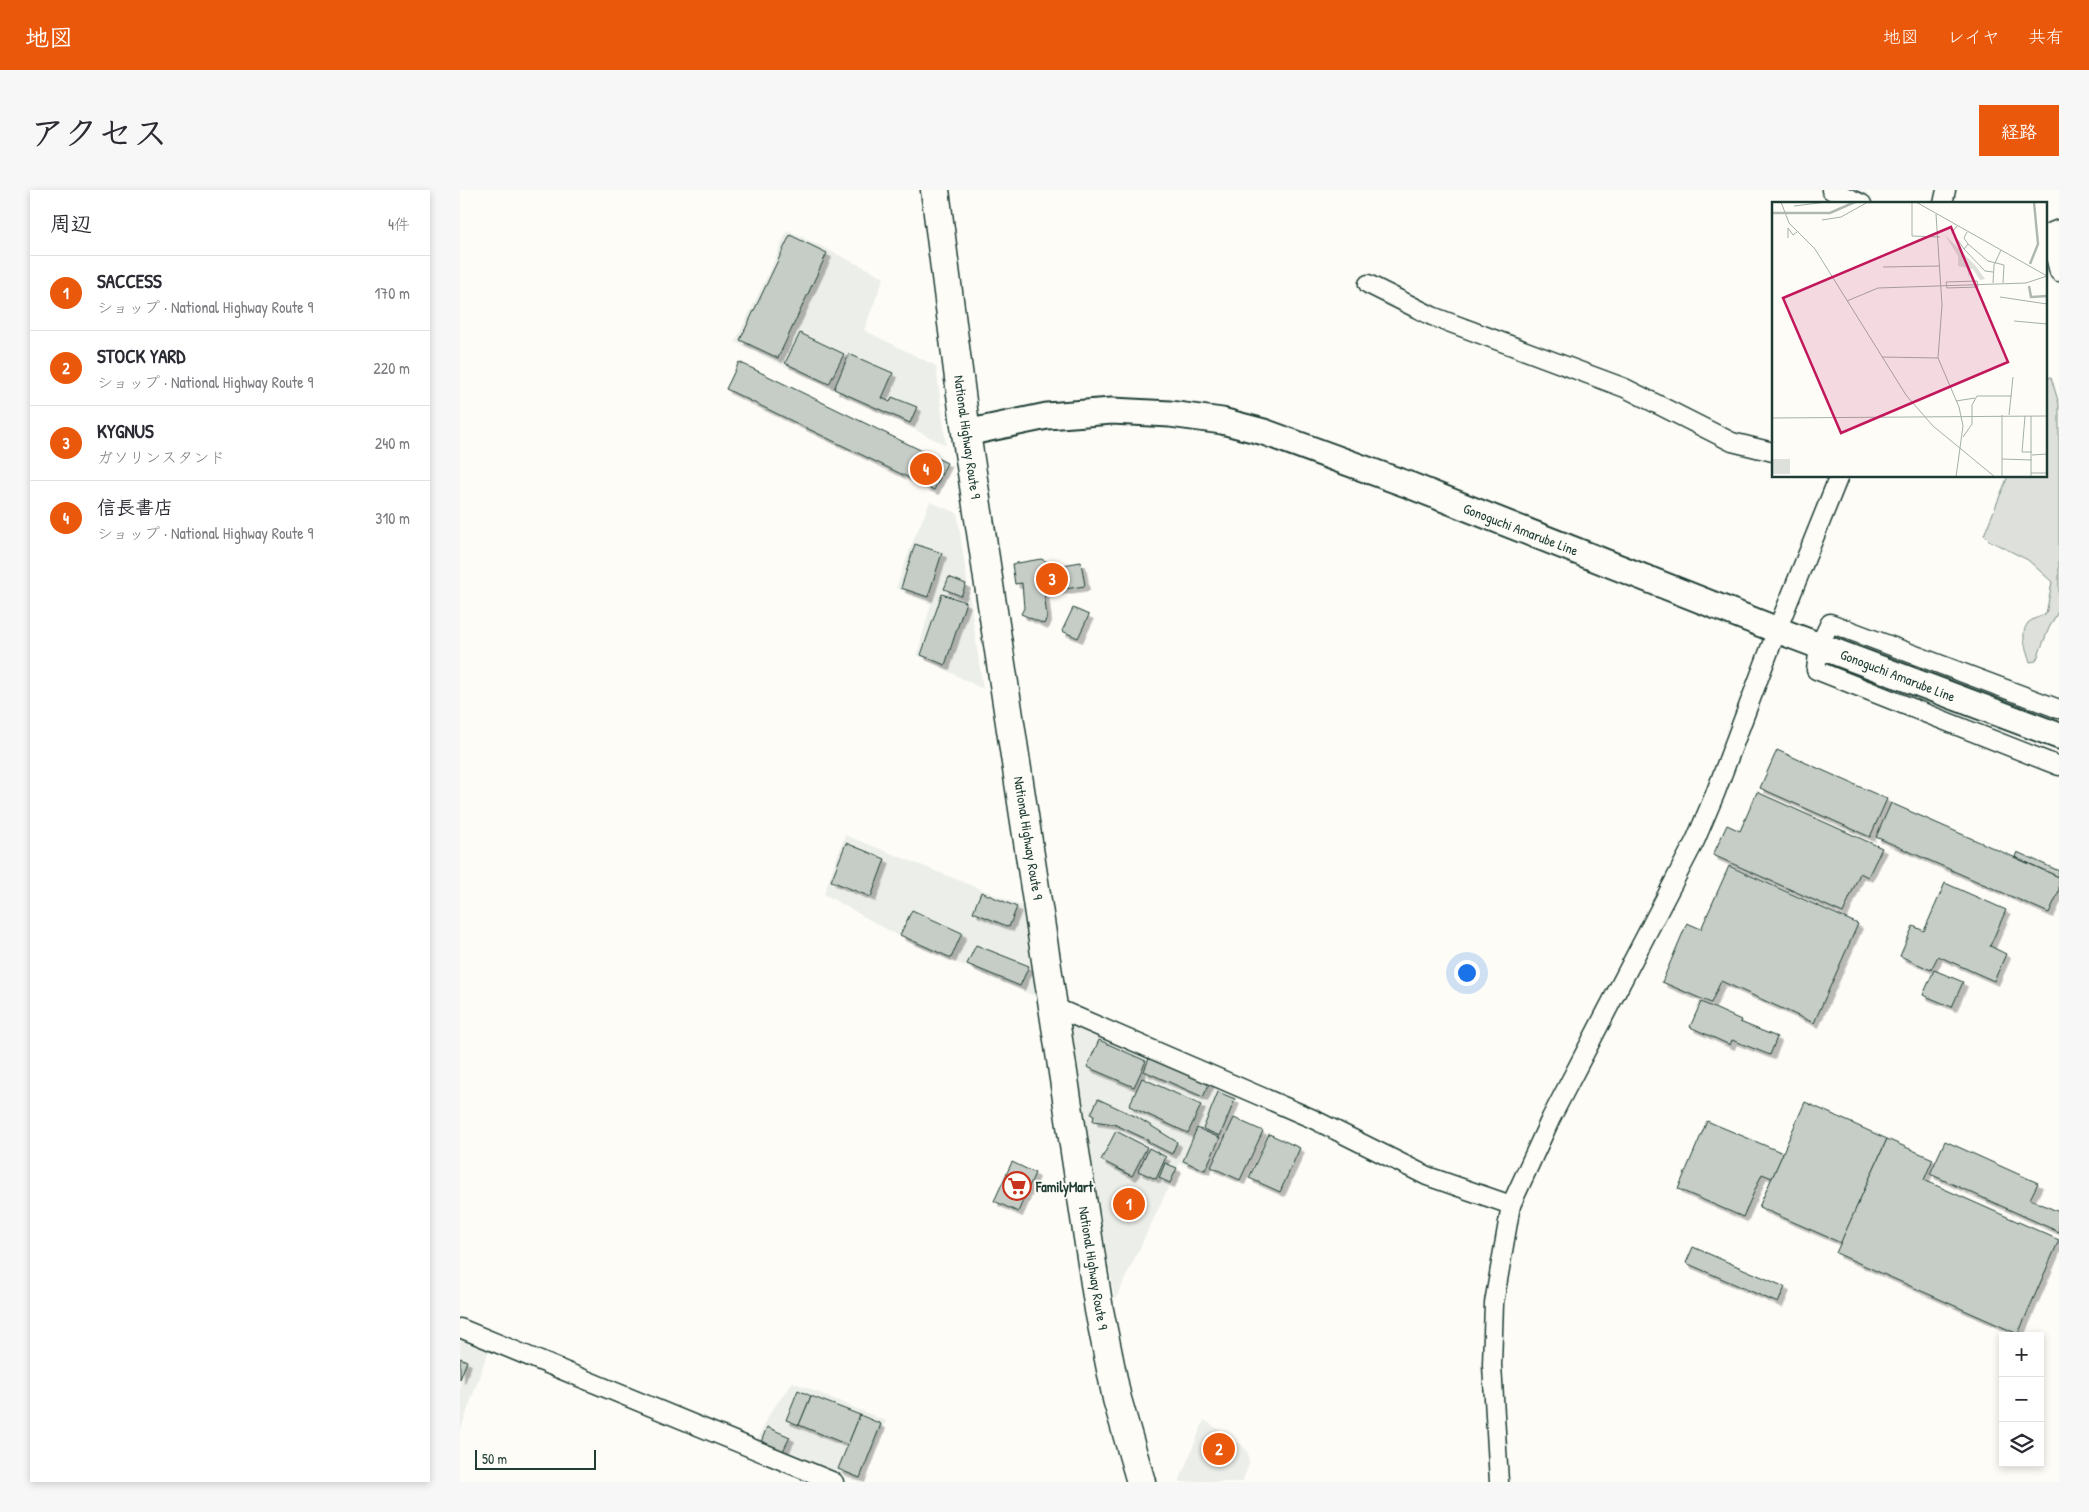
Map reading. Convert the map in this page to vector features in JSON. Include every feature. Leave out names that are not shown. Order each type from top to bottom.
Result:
[{"type":"highway","name":"National Highway Route 9","points":[[935,190],[966,433],[1100,1310],[1117,1399],[1141,1482]]},
{"type":"main road","name":"Gonoguchi Amarube Line","points":[[966,433],[1047,416],[1112,412],[1170,414],[1231,423],[1298,443],[1777,630],[2059,736]]},
{"type":"street","points":[[1831,190],[1858,202]]},
{"type":"street","points":[[2059,229],[2049,233],[2059,272]]},
{"type":"street","points":[[1368,284],[1432,316],[1625,388],[1732,442],[1772,452]]},
{"type":"street","points":[[1499,1482],[1492,1365],[1494,1303],[1511,1205],[1551,1118],[1695,841],[1838,478]]},
{"type":"street","points":[[2059,710],[1830,623],[1819,646],[1816,670],[2059,766]]},
{"type":"street","points":[[1054,1007],[1313,1119],[1427,1176],[1511,1205]]},
{"type":"street","points":[[460,1328],[834,1482]]},
{"type":"shaded area","points":[[787,230],[884,277],[864,330],[936,366],[946,445],[735,342],[773,264]]},
{"type":"shaded area","points":[[2051,377],[2059,404],[2059,610],[2049,628],[2036,661],[2030,662],[2024,642],[2025,627],[2032,620],[2046,614],[2052,582],[2028,560],[1990,541],[1984,535],[2007,478],[2046,478],[2046,379]]},
{"type":"shaded area","points":[[930,502],[957,513],[983,689],[917,655],[931,604],[896,588]]},
{"type":"shaded area","points":[[845,835],[1030,909],[1042,999],[913,944],[824,894]]},
{"type":"shaded area","points":[[1080,1023],[1239,1092],[1207,1172],[1180,1163],[1115,1300],[1083,1124],[1071,1025]]},
{"type":"shaded area","points":[[460,1337],[489,1349],[460,1431]]},
{"type":"shaded area","points":[[793,1382],[886,1421],[859,1482],[757,1441],[770,1413]]},
{"type":"shaded area","points":[[1204,1420],[1242,1445],[1248,1453],[1249,1464],[1242,1482],[1179,1482]]},
{"type":"building","points":[[790,235],[827,253],[778,358],[740,340]]},
{"type":"building","points":[[800,333],[844,354],[829,384],[785,363]]},
{"type":"building","points":[[849,354],[893,373],[882,398],[890,402],[892,397],[917,407],[910,423],[834,389]]},
{"type":"building","points":[[739,362],[947,463],[934,490],[726,389]]},
{"type":"building","points":[[915,544],[942,553],[928,597],[901,588]]},
{"type":"building","points":[[1041,559],[1057,566],[1081,562],[1085,586],[1044,592],[1047,617],[1044,624],[1021,614],[1024,608],[1022,583],[1015,584],[1012,564]]},
{"type":"building","points":[[949,577],[966,584],[961,596],[944,589]]},
{"type":"building","points":[[942,594],[966,602],[945,665],[921,655]]},
{"type":"building","points":[[1073,608],[1089,615],[1078,638],[1062,631]]},
{"type":"building","points":[[1777,750],[1887,799],[1870,837],[1760,788]]},
{"type":"building","points":[[1757,792],[1882,848],[1868,877],[1860,873],[1843,913],[1713,855],[1727,825],[1740,831]]},
{"type":"building","points":[[1891,803],[2059,877],[2059,891],[2049,913],[1876,837]]},
{"type":"building","points":[[846,843],[885,859],[871,897],[831,881]]},
{"type":"building","points":[[2017,852],[2059,871],[2059,877],[2015,857]]},
{"type":"building","points":[[1729,866],[1858,924],[1814,1023],[1721,981],[1711,1003],[1662,982],[1687,923],[1701,929]]},
{"type":"building","points":[[1945,883],[2006,910],[1990,946],[2006,954],[1994,981],[1938,956],[1931,970],[1900,956],[1913,926],[1924,931]]},
{"type":"building","points":[[981,892],[1017,907],[1009,927],[973,912]]},
{"type":"building","points":[[912,910],[962,933],[951,958],[900,935]]},
{"type":"building","points":[[976,945],[1029,966],[1020,986],[967,964]]},
{"type":"building","points":[[1934,970],[1963,982],[1952,1007],[1923,995]]},
{"type":"building","points":[[1701,1002],[1741,1020],[1740,1022],[1777,1037],[1770,1055],[1732,1040],[1730,1045],[1690,1027]]},
{"type":"building","points":[[1099,1040],[1146,1061],[1134,1087],[1087,1067]]},
{"type":"building","points":[[1150,1056],[1210,1082],[1203,1097],[1144,1071]]},
{"type":"building","points":[[1142,1078],[1201,1105],[1188,1133],[1129,1106]]},
{"type":"building","points":[[1218,1092],[1235,1099],[1220,1136],[1203,1129]]},
{"type":"building","points":[[1098,1099],[1137,1117],[1177,1142],[1172,1154],[1114,1124],[1093,1121],[1094,1115],[1091,1114]]},
{"type":"building","points":[[1805,1102],[1887,1139],[1841,1243],[1759,1207]]},
{"type":"building","points":[[1234,1118],[1263,1131],[1240,1180],[1211,1167]]},
{"type":"building","points":[[1707,1121],[1783,1153],[1772,1178],[1762,1174],[1743,1217],[1678,1189]]},
{"type":"building","points":[[1197,1128],[1220,1138],[1205,1170],[1183,1161]]},
{"type":"building","points":[[1116,1131],[1147,1147],[1132,1176],[1101,1160]]},
{"type":"building","points":[[1269,1134],[1300,1148],[1280,1192],[1249,1178]]},
{"type":"building","points":[[1887,1139],[1933,1159],[1924,1180],[2059,1240],[2019,1332],[2014,1332],[1836,1253]]},
{"type":"building","points":[[1945,1141],[2038,1183],[2030,1199],[2059,1212],[2059,1232],[1930,1174]]},
{"type":"building","points":[[1149,1148],[1166,1157],[1156,1179],[1138,1171]]},
{"type":"building","points":[[1012,1162],[1035,1173],[1018,1212],[994,1201]]},
{"type":"building","points":[[1165,1163],[1177,1168],[1170,1183],[1159,1178]]},
{"type":"building","points":[[1693,1247],[1785,1287],[1778,1303],[1686,1263]]},
{"type":"building","points":[[460,1358],[467,1361],[460,1379]]},
{"type":"building","points":[[798,1390],[811,1396],[799,1425],[786,1420]]},
{"type":"building","points":[[811,1396],[860,1415],[848,1445],[799,1425]]},
{"type":"building","points":[[860,1415],[881,1424],[860,1478],[838,1469]]},
{"type":"building","points":[[767,1427],[790,1437],[783,1451],[761,1442]]},
{"type":"place","name":"信長書店","points":[[926,469]]},
{"type":"place","name":"KYGNUS","points":[[1052,579]]},
{"type":"place","name":"FamilyMart","points":[[1017,1186]]},
{"type":"place","name":"SACCESS","points":[[1129,1204]]},
{"type":"place","name":"STOCK YARD","points":[[1219,1449]]}]
